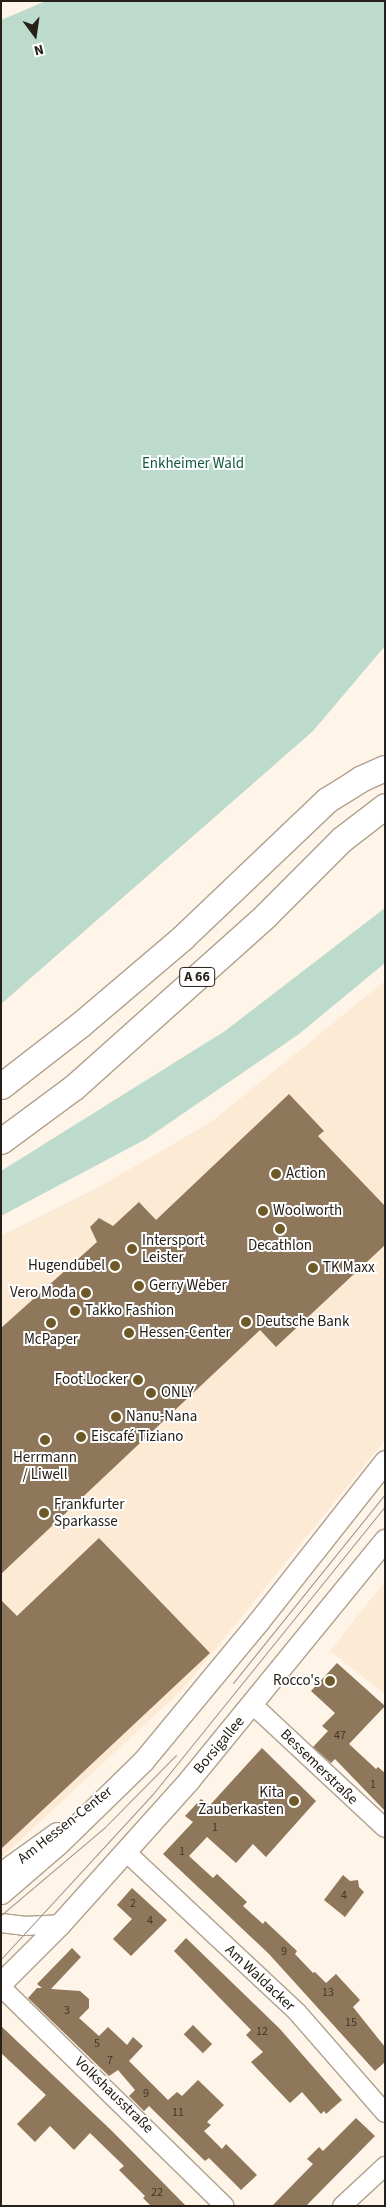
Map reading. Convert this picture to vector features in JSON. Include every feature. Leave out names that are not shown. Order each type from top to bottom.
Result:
[{"type":"highway","name":"A 66","points":[[1,1086],[82,1024],[182,938],[327,800],[360,779],[385,768]]},
{"type":"highway","name":"A 66","points":[[1,1141],[74,1087],[265,916],[342,839],[385,806]]},
{"type":"main road","points":[[1,1893],[58,1844],[128,1776],[258,1622],[385,1461]]},
{"type":"main road","name":"Borsigallee","points":[[1,1983],[60,1924],[126,1852],[253,1705],[385,1540]]},
{"type":"street","name":"Bessemerstraße","points":[[253,1705],[385,1828]]},
{"type":"street","name":"Am Hessen-Center","points":[[1,1872],[26,1856],[128,1776]]},
{"type":"street","name":"Am Waldacker","points":[[126,1852],[297,2012],[385,2113]]},
{"type":"street","points":[[1,1923],[24,1926],[60,1924]]},
{"type":"street","name":"Volkshausstraße","points":[[1,1987],[225,2206]]},
{"type":"street","points":[[342,2206],[385,2166]]},
{"type":"shaded area","points":[[385,981],[385,1440],[183,1689],[1,1858],[1,1236],[99,1187],[211,1122]]},
{"type":"shaded area","points":[[385,1581],[385,1694],[330,1651]]},
{"type":"green space","name":"Enkheimer Wald","points":[[46,1],[385,1],[385,646],[313,731],[1,1004],[1,20]]},
{"type":"green space","points":[[385,908],[385,963],[299,1034],[146,1139],[1,1216],[1,1171],[225,1031]]},
{"type":"building","name":"Hessen-Center","points":[[289,1094],[324,1131],[318,1136],[385,1206],[385,1245],[276,1347],[260,1330],[1,1574],[1,1328],[97,1242],[90,1227],[99,1218],[113,1226],[139,1202],[156,1220]]},
{"type":"building","points":[[99,1538],[210,1653],[1,1849],[1,1600],[17,1616]]},
{"type":"building","points":[[337,1663],[385,1706],[349,1744],[376,1769],[378,1767],[385,1773],[385,1811],[335,1759],[331,1763],[313,1747],[328,1731],[322,1726],[335,1713],[311,1691]]},
{"type":"building","points":[[262,1748],[316,1801],[266,1857],[253,1844],[236,1863],[207,1837],[189,1856],[213,1878],[217,1874],[247,1902],[243,1906],[263,1924],[265,1921],[297,1951],[295,1954],[313,1973],[315,1972],[326,1983],[336,1974],[360,2000],[353,2007],[385,2047],[385,2062],[375,2071],[269,1954],[163,1854],[193,1822],[185,1816],[201,1799],[210,1805]]},
{"type":"building","points":[[343,1875],[350,1881],[358,1880],[359,1887],[364,1892],[345,1917],[324,1900]]},
{"type":"building","points":[[132,1888],[167,1920],[131,1956],[113,1939],[132,1919],[117,1905]]},
{"type":"building","points":[[186,1938],[280,2029],[342,2100],[326,2114],[324,2111],[321,2114],[302,2092],[290,2103],[251,2062],[263,2052],[246,2035],[251,2030],[174,1951]]},
{"type":"building","points":[[72,1948],[81,1957],[51,1989],[80,1991],[89,1999],[89,2008],[79,2018],[99,2036],[108,2027],[127,2045],[133,2037],[143,2046],[129,2061],[168,2100],[177,2092],[182,2096],[198,2080],[224,2105],[207,2122],[211,2125],[204,2131],[222,2149],[226,2144],[257,2175],[241,2190],[209,2158],[205,2161],[149,2106],[144,2111],[129,2096],[135,2090],[118,2070],[109,2076],[28,1998],[37,1988],[42,1988],[37,1984]]},
{"type":"building","points":[[193,2025],[212,2044],[203,2053],[184,2034]]},
{"type":"building","points":[[1,2026],[112,2131],[186,2206],[151,2206],[143,2198],[145,2196],[119,2170],[124,2166],[90,2133],[74,2150],[50,2126],[35,2142],[17,2124],[46,2095],[1,2053]]},
{"type":"building","points":[[356,2118],[375,2136],[306,2206],[272,2206],[313,2164],[307,2159],[319,2147],[323,2151]]},
{"type":"tram line","points":[[233,1683],[385,1494]]},
{"type":"tram line","points":[[1,1959],[152,1795],[385,1506]]},
{"type":"tram line","points":[[1,1915],[105,1827],[176,1755]]},
{"type":"place","name":"Action","points":[[276,1174]]},
{"type":"place","name":"Woolworth","points":[[263,1211]]},
{"type":"place","name":"Decathlon","points":[[280,1229]]},
{"type":"place","name":"Intersport Leister","points":[[132,1249]]},
{"type":"place","name":"Hugendubel","points":[[115,1266]]},
{"type":"place","name":"TK Maxx","points":[[313,1268]]},
{"type":"place","name":"Gerry Weber","points":[[139,1286]]},
{"type":"place","name":"Vero Moda","points":[[86,1293]]},
{"type":"place","name":"Takko Fashion","points":[[75,1311]]},
{"type":"place","name":"Deutsche Bank","points":[[246,1322]]},
{"type":"place","name":"McPaper","points":[[51,1323]]},
{"type":"place","name":"Hessen-Center","points":[[129,1333]]},
{"type":"place","name":"Foot Locker","points":[[138,1380]]},
{"type":"place","name":"ONLY","points":[[151,1393]]},
{"type":"place","name":"Nanu-Nana","points":[[116,1417]]},
{"type":"place","name":"Eiscafé Tiziano","points":[[81,1437]]},
{"type":"place","name":"Herrmann / Liwell","points":[[45,1440]]},
{"type":"place","name":"Frankfurter Sparkasse","points":[[44,1513]]},
{"type":"place","name":"Rocco's","points":[[330,1681]]},
{"type":"place","name":"Kita Zauberkasten","points":[[294,1801]]}]
